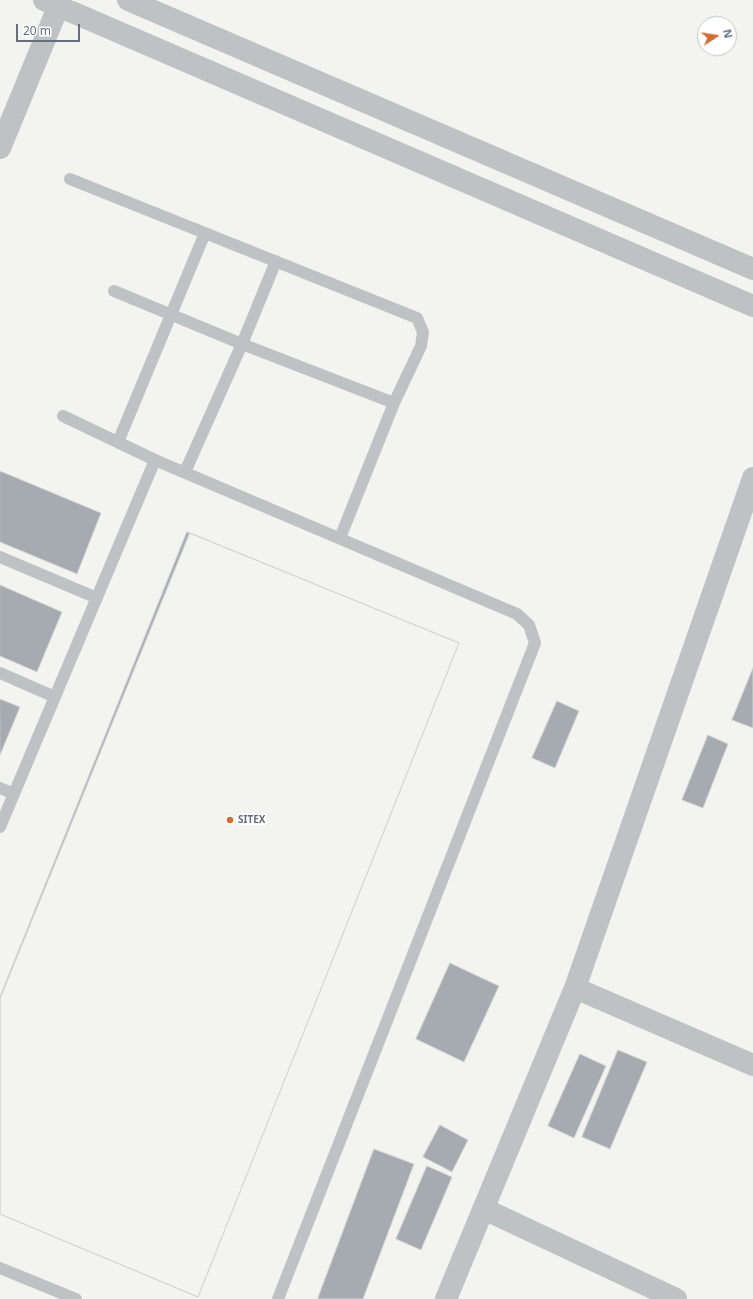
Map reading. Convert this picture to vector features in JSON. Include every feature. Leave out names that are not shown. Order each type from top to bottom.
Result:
[{"type":"street","points":[[128,0],[753,269]]},
{"type":"street","points":[[0,148],[54,2],[753,306]]},
{"type":"street","points":[[446,1299],[575,988],[753,478]]},
{"type":"street","points":[[575,988],[753,1065]]},
{"type":"street","points":[[484,1209],[676,1299]]},
{"type":"lane","points":[[70,179],[417,318],[423,332],[421,346],[394,403],[340,538]]},
{"type":"lane","points":[[118,442],[205,233]]},
{"type":"lane","points":[[185,472],[242,344],[276,262]]},
{"type":"lane","points":[[114,291],[242,344],[394,403]]},
{"type":"lane","points":[[63,416],[155,460],[517,614],[529,625],[535,642],[278,1299]]},
{"type":"lane","points":[[0,828],[155,460]]},
{"type":"lane","points":[[0,557],[97,598]]},
{"type":"lane","points":[[0,673],[55,697]]},
{"type":"lane","points":[[0,788],[14,794]]},
{"type":"lane","points":[[0,1268],[76,1299]]},
{"type":"building","points":[[0,471],[101,513],[77,574],[0,542]]},
{"type":"building","name":"SITEX","points":[[187,532],[459,643],[198,1297],[0,1214],[0,997]]},
{"type":"building","name":"SITEX","points":[[190,533],[459,643],[198,1297],[0,1214],[0,999]]},
{"type":"building","points":[[0,585],[62,612],[37,672],[0,656]]},
{"type":"building","points":[[753,668],[753,728],[732,720]]},
{"type":"building","points":[[0,699],[20,707],[0,755]]},
{"type":"building","points":[[557,701],[579,711],[555,768],[532,758]]},
{"type":"building","points":[[708,735],[728,744],[703,808],[682,800]]},
{"type":"building","points":[[450,963],[499,986],[464,1062],[416,1039]]},
{"type":"building","points":[[618,1050],[647,1062],[610,1149],[582,1137]]},
{"type":"building","points":[[580,1054],[606,1066],[574,1138],[548,1126]]},
{"type":"building","points":[[440,1125],[468,1140],[452,1172],[423,1157]]},
{"type":"building","points":[[374,1149],[414,1164],[363,1299],[319,1299],[318,1298]]},
{"type":"building","points":[[427,1166],[452,1177],[421,1250],[396,1239]]},
{"type":"place","name":"SITEX","points":[[230,820]]}]
